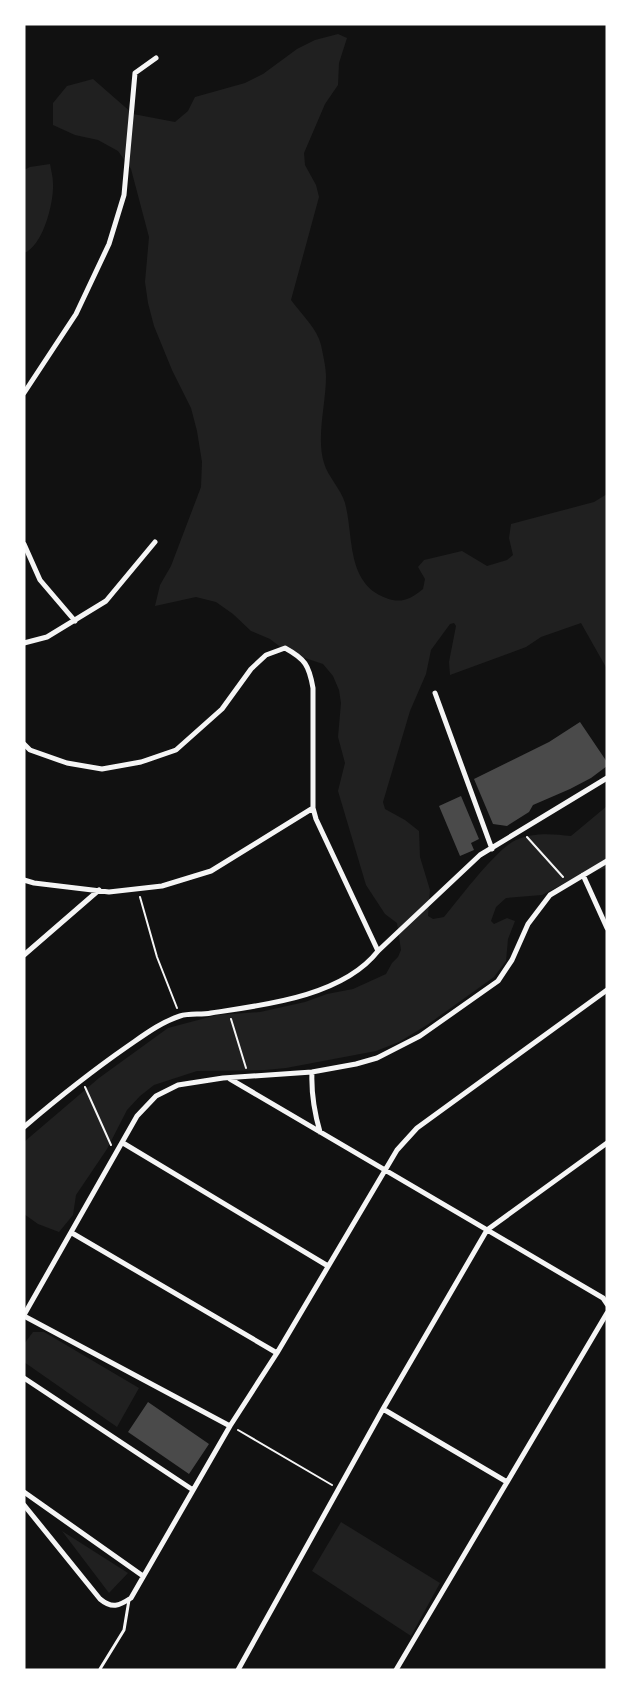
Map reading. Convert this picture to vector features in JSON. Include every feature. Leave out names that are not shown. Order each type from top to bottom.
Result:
[{"type":"street","points":[[24,393],[76,314],[109,244],[124,195],[135,73],[156,58]]},
{"type":"street","points":[[24,643],[47,637],[106,601],[155,542]]},
{"type":"street","points":[[24,544],[40,580],[75,621]]},
{"type":"street","points":[[24,744],[30,750],[67,763],[102,769],[141,762],[176,750],[222,708],[250,669],[266,655],[285,648],[302,657],[310,672],[313,688],[313,808],[316,819],[378,951]]},
{"type":"street","points":[[435,693],[492,849]]},
{"type":"street","points":[[24,1127],[82,1078],[148,1032],[180,1016],[263,1005],[323,989],[354,973],[369,963],[378,951],[480,855],[607,778]]},
{"type":"street","points":[[24,880],[109,892],[162,886],[211,871],[313,808]]},
{"type":"street","points":[[230,1426],[24,1316],[138,1116],[156,1096],[178,1085],[228,1078],[312,1072],[356,1064],[377,1058],[398,1048],[442,1022],[498,981],[512,960],[528,924],[550,895],[607,861]]},
{"type":"street","points":[[584,874],[607,928]]},
{"type":"street","points":[[24,955],[99,890]]},
{"type":"street","points":[[24,1505],[100,1599],[114,1607],[129,1599],[230,1426],[398,1150],[417,1128],[607,990]]},
{"type":"street","points":[[312,1072],[311,1093],[320,1132]]},
{"type":"street","points":[[228,1078],[603,1298],[607,1304]]},
{"type":"street","points":[[123,1143],[328,1266]]},
{"type":"street","points":[[238,1670],[338,1489],[487,1230],[607,1143]]},
{"type":"street","points":[[72,1233],[276,1353]]},
{"type":"street","points":[[396,1670],[607,1313]]},
{"type":"street","points":[[24,1378],[193,1490]]},
{"type":"street","points":[[384,1409],[507,1482]]},
{"type":"street","points":[[24,1491],[143,1576]]},
{"type":"lane","points":[[100,1669],[124,1630],[129,1599]]},
{"type":"path","points":[[533,843],[561,873]]},
{"type":"path","points":[[138,889],[157,957],[180,1016]]},
{"type":"path","points":[[228,1011],[249,1077]]},
{"type":"path","points":[[82,1078],[115,1156]]},
{"type":"path","points":[[230,1426],[338,1489]]},
{"type":"shaded area","points":[[338,34],[347,38],[339,63],[338,85],[325,104],[304,153],[305,165],[316,185],[319,197],[291,300],[312,327],[321,345],[326,377],[321,432],[322,453],[326,468],[345,503],[354,558],[364,582],[373,591],[386,598],[396,601],[406,600],[423,589],[425,579],[418,567],[424,560],[462,551],[487,566],[507,560],[513,555],[509,538],[511,524],[594,502],[607,494],[607,669],[581,623],[541,637],[526,647],[450,675],[449,662],[456,626],[454,623],[450,624],[431,650],[426,674],[410,711],[383,802],[385,809],[419,831],[420,857],[430,890],[428,916],[433,919],[444,917],[489,863],[508,845],[523,837],[537,835],[571,836],[607,806],[607,868],[582,874],[542,895],[506,898],[496,907],[491,921],[494,924],[507,918],[515,921],[508,939],[506,961],[494,977],[399,1042],[376,1051],[286,1068],[197,1071],[154,1085],[127,1110],[107,1149],[76,1195],[73,1215],[59,1232],[38,1224],[24,1214],[24,1142],[99,1078],[168,1028],[217,1015],[260,1012],[353,989],[386,974],[401,950],[397,923],[385,914],[366,885],[338,791],[345,763],[338,737],[341,703],[333,676],[323,664],[287,652],[270,639],[251,631],[216,602],[196,597],[155,606],[160,585],[171,566],[201,487],[202,462],[197,431],[191,408],[154,326],[148,303],[145,282],[149,237],[131,169],[118,151],[98,140],[75,135],[53,125],[53,103],[67,86],[93,79],[133,114],[175,122],[188,111],[195,97],[245,83],[263,74],[297,49],[315,40]]},
{"type":"shaded area","points":[[50,164],[53,192],[46,223],[37,242],[24,253],[24,170]]},
{"type":"shaded area","points":[[33,1332],[44,1332],[139,1388],[117,1427],[24,1362],[24,1344]]},
{"type":"shaded area","points":[[341,1522],[440,1583],[411,1636],[312,1571]]},
{"type":"shaded area","points":[[62,1531],[128,1573],[109,1593]]},
{"type":"building","points":[[580,722],[607,762],[607,766],[591,778],[533,805],[529,812],[507,826],[493,824],[474,779],[549,742]]},
{"type":"building","points":[[461,796],[479,839],[471,843],[474,850],[460,856],[439,806]]},
{"type":"building","points":[[148,1402],[209,1444],[189,1474],[128,1432]]}]
